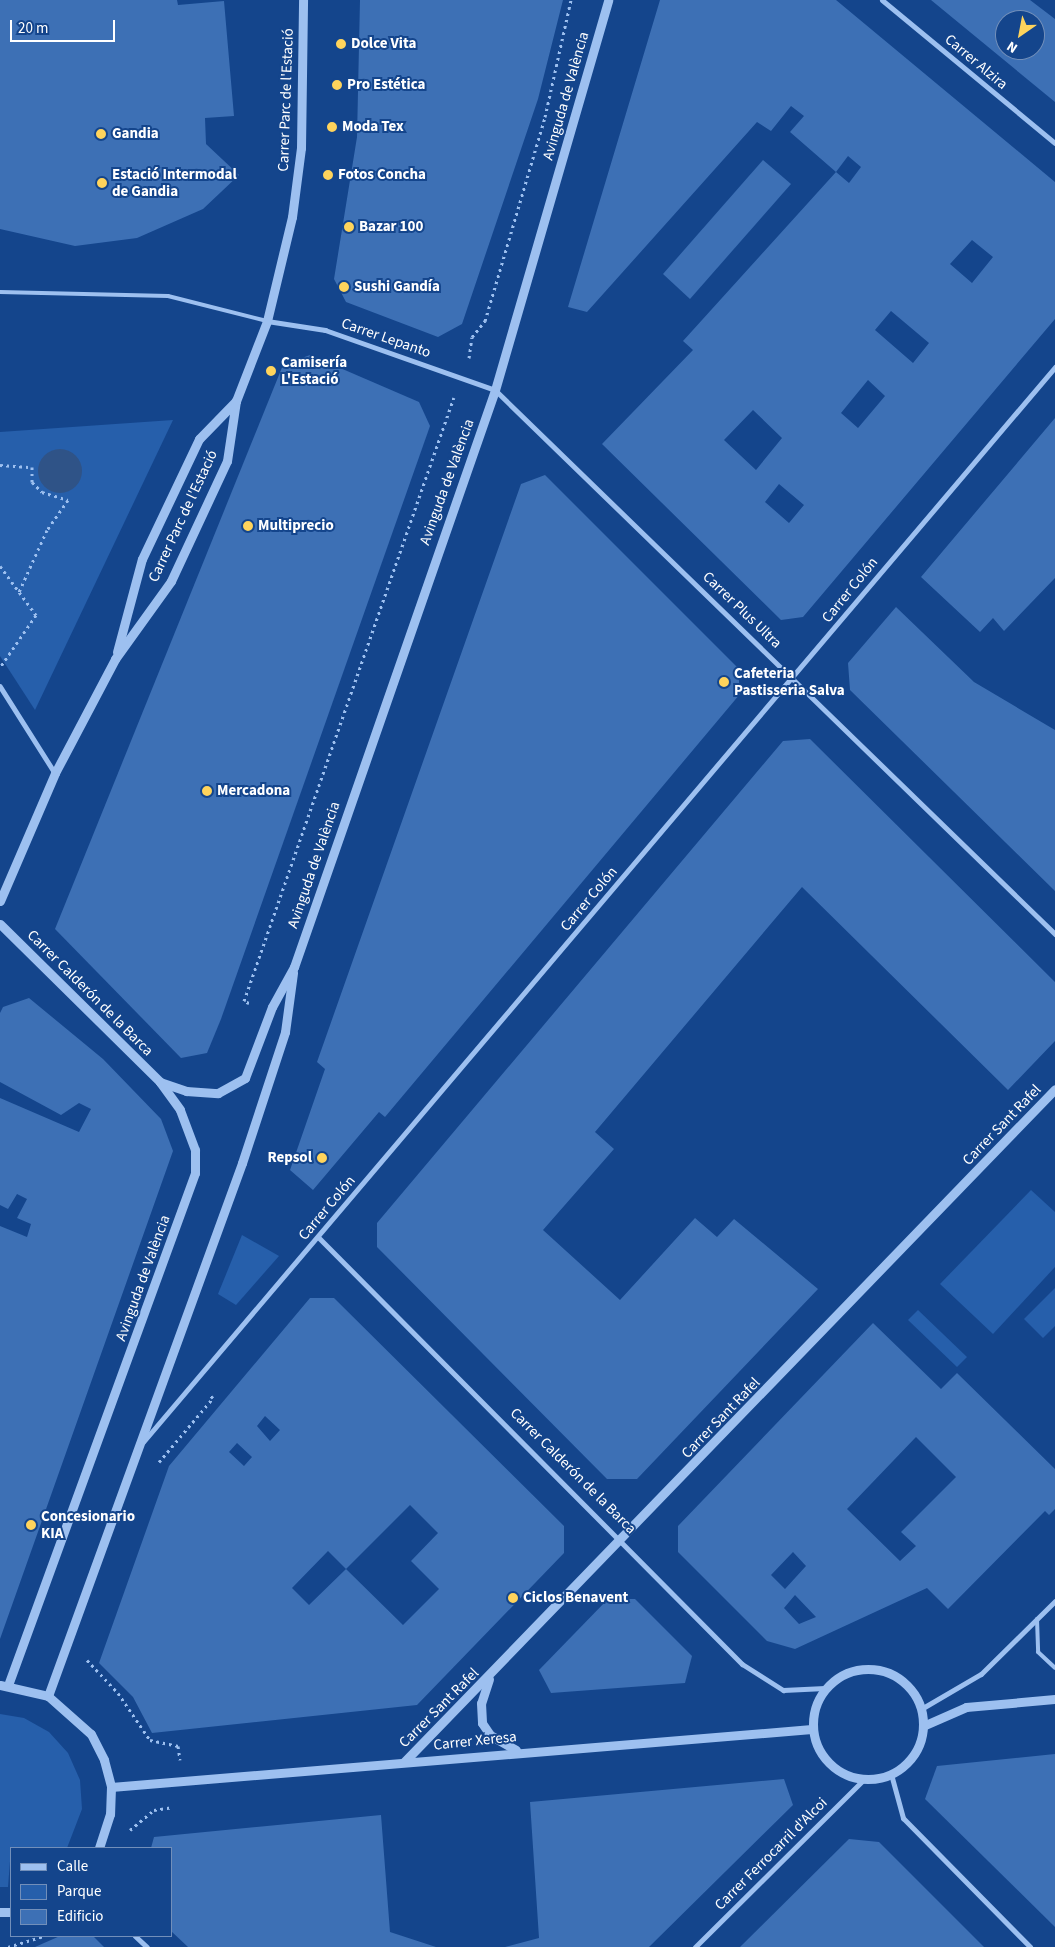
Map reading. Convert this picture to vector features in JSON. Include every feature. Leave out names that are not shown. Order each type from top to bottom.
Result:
[{"type":"street","name":"Carrer Parc de l'Estació","points":[[0,901],[55,773],[115,659],[171,581],[227,461],[236,401],[267,321],[292,217],[301,148],[303,0]]},
{"type":"street","name":"Avinguda de València","points":[[160,1082],[186,1091],[218,1093],[245,1078],[272,1007],[294,967],[495,390],[608,0]]},
{"type":"street","name":"Carrer Alzira","points":[[882,0],[1055,143]]},
{"type":"street","name":"Carrer Lepanto","points":[[267,321],[325,330],[495,390]]},
{"type":"street","name":"Carrer Colón","points":[[140,1446],[1055,367]]},
{"type":"street","name":"Carrer Plus Ultra","points":[[495,390],[794,677],[1055,934]]},
{"type":"street","name":"Carrer Parc de l'Estació","points":[[115,659],[142,558],[199,439],[236,401]]},
{"type":"street","points":[[0,686],[55,773]]},
{"type":"street","name":"Carrer Calderón de la Barca","points":[[0,924],[160,1082]]},
{"type":"street","name":"Avinguda de València","points":[[48,1696],[140,1446],[282,1042],[294,967]]},
{"type":"street","name":"Avinguda de València","points":[[4,1685],[195,1173],[195,1150],[189,1133],[160,1082]]},
{"type":"street","name":"Carrer Sant Rafel","points":[[404,1762],[623,1540],[1055,1089]]},
{"type":"street","name":"Carrer Calderón de la Barca","points":[[318,1237],[623,1540],[742,1664],[783,1690],[825,1688]]},
{"type":"street","points":[[921,1709],[981,1674],[1055,1601]]},
{"type":"street","points":[[871,1668],[902,1680],[921,1709],[923,1726],[914,1754],[891,1774],[864,1779],[848,1776],[824,1758],[812,1729],[812,1714],[825,1688],[853,1670],[871,1668]]},
{"type":"street","points":[[490,1676],[481,1703],[482,1723],[490,1735],[516,1750]]},
{"type":"street","points":[[4,1685],[48,1696],[71,1712],[91,1734],[104,1760],[111,1787],[110,1814],[99,1847]]},
{"type":"street","points":[[923,1726],[966,1707],[1055,1699]]},
{"type":"street","name":"Carrer Xeresa","points":[[111,1787],[404,1762],[516,1750],[812,1729]]},
{"type":"street","points":[[891,1774],[903,1818],[1030,1947]]},
{"type":"street","name":"Carrer Ferrocarril d'Alcoi","points":[[695,1947],[864,1779]]},
{"type":"street","points":[[135,1937],[146,1947]]},
{"type":"lane","points":[[0,292],[168,296],[267,321]]},
{"type":"lane","points":[[1036,1619],[1038,1652],[1055,1668]]},
{"type":"path","points":[[470,356],[472,337],[485,321],[545,118],[571,0]]},
{"type":"path","points":[[254,1005],[244,1002],[448,414]]},
{"type":"path","points":[[0,465],[32,468],[32,482],[42,492],[68,500],[47,530],[19,592]]},
{"type":"path","points":[[0,566],[36,615],[0,668]]},
{"type":"path","points":[[154,1467],[213,1398]]},
{"type":"path","points":[[89,1654],[86,1662],[118,1693],[150,1740],[178,1746]]},
{"type":"path","points":[[126,1839],[130,1830],[154,1810],[178,1806]]},
{"type":"path","points":[[8,1947],[42,1937]]},
{"type":"green space","points":[[173,420],[35,710],[0,656],[0,432]]},
{"type":"green space","points":[[1031,1190],[1055,1212],[1055,1267],[993,1334],[940,1284]]},
{"type":"green space","points":[[242,1235],[279,1256],[236,1305],[218,1294]]},
{"type":"green space","points":[[1055,1288],[1055,1326],[1043,1338],[1024,1319]]},
{"type":"green space","points":[[918,1310],[967,1357],[957,1367],[908,1320]]},
{"type":"green space","points":[[0,1714],[24,1718],[49,1732],[68,1753],[80,1780],[82,1809],[67,1847],[10,1847],[8,1887],[0,1887]]},
{"type":"shaded area","points":[[64,449],[76,455],[81,462],[81,480],[76,487],[69,492],[56,493],[48,490],[41,483],[38,467],[41,459],[48,452]]},
{"type":"building","points":[[0,0],[177,0],[178,5],[224,1],[234,116],[205,118],[206,144],[239,175],[203,209],[137,238],[75,246],[0,229]]},
{"type":"building","points":[[360,0],[563,0],[538,99],[462,324],[438,337],[346,302],[334,279],[357,137]]},
{"type":"building","points":[[660,0],[836,0],[1055,182],[1055,319],[803,617],[781,620],[602,444],[693,350],[683,341],[836,172],[790,132],[804,116],[791,106],[771,131],[757,122],[587,312],[568,307]],"holes":[[[848,156],[861,167],[849,183],[836,172]],[[972,240],[993,257],[972,283],[950,264]],[[891,311],[929,343],[913,363],[875,330]],[[868,380],[885,396],[858,428],[841,413]],[[753,410],[782,438],[756,470],[724,440]],[[779,484],[804,505],[789,523],[765,502]]]},
{"type":"building","points":[[931,0],[1030,0],[1043,10],[995,10],[995,53]]},
{"type":"building","points":[[1045,11],[1055,19],[1055,102],[1004,60],[1045,60]]},
{"type":"building","points":[[763,160],[791,184],[690,299],[663,274]]},
{"type":"building","name":"Mercadona","points":[[310,355],[419,402],[430,426],[221,1019],[207,1053],[181,1058],[55,929],[283,365]]},
{"type":"building","points":[[1055,418],[1055,578],[1004,631],[993,618],[980,632],[921,577]]},
{"type":"building","points":[[545,475],[738,668],[740,694],[385,1117],[379,1112],[313,1190],[290,1170],[325,1069],[317,1062],[521,484]]},
{"type":"building","points":[[896,607],[974,682],[1055,730],[1055,891],[850,690],[848,663]]},
{"type":"building","points":[[810,739],[1055,982],[1055,1041],[1008,1090],[802,887],[595,1132],[614,1149],[543,1230],[620,1300],[695,1218],[717,1237],[734,1219],[818,1289],[637,1479],[607,1479],[377,1247],[377,1223],[783,741]]},
{"type":"building","points":[[29,998],[103,1059],[161,1119],[173,1151],[0,1639],[0,1226],[27,1237],[31,1224],[17,1218],[27,1199],[17,1194],[8,1209],[0,1205],[0,1098],[79,1132],[91,1109],[79,1103],[61,1115],[0,1082],[0,1013],[3,1007]]},
{"type":"building","points":[[310,1298],[334,1298],[564,1526],[564,1553],[417,1705],[152,1733],[133,1697],[99,1663],[169,1466]],"holes":[[[265,1416],[280,1430],[270,1441],[257,1426]],[[237,1443],[252,1457],[244,1466],[229,1452]],[[410,1505],[438,1533],[411,1561],[439,1589],[403,1625],[346,1569]],[[328,1551],[346,1569],[309,1605],[292,1588]]]},
{"type":"building","points":[[873,1323],[941,1389],[957,1373],[1055,1469],[1055,1509],[1049,1515],[1045,1511],[948,1609],[927,1588],[795,1649],[767,1641],[678,1552],[678,1526]],"holes":[[[916,1437],[956,1477],[901,1532],[916,1546],[900,1561],[847,1509]],[[793,1552],[806,1566],[785,1589],[771,1575]],[[795,1595],[816,1617],[799,1624],[784,1608]]]},
{"type":"building","points":[[608,1599],[635,1599],[692,1656],[685,1683],[551,1693],[539,1670]]},
{"type":"building","points":[[1055,1754],[1055,1927],[925,1799],[937,1766]]},
{"type":"building","points":[[784,1779],[793,1805],[649,1947],[505,1947],[539,1938],[530,1802]]},
{"type":"building","points":[[381,1815],[390,1932],[436,1947],[188,1947],[172,1932],[172,1847],[151,1847],[154,1837]]},
{"type":"building","points":[[849,1839],[879,1842],[984,1947],[740,1947]]},
{"type":"building","points":[[58,1937],[94,1937],[104,1947],[35,1947]]},
{"type":"place","name":"Dolce Vita","points":[[341,44]]},
{"type":"place","name":"Pro Estética","points":[[337,85]]},
{"type":"place","name":"Moda Tex","points":[[332,127]]},
{"type":"place","name":"Gandia","points":[[101,134]]},
{"type":"place","name":"Fotos Concha","points":[[328,175]]},
{"type":"place","name":"Estació Intermodal de Gandia","points":[[102,183]]},
{"type":"place","name":"Bazar 100","points":[[349,227]]},
{"type":"place","name":"Sushi Gandía","points":[[344,287]]},
{"type":"place","name":"Camisería L'Estació","points":[[271,371]]},
{"type":"place","name":"Multiprecio","points":[[248,526]]},
{"type":"place","name":"Cafeteria Pastisseria Salva","points":[[724,682]]},
{"type":"place","name":"Mercadona","points":[[207,791]]},
{"type":"place","name":"Repsol","points":[[322,1158]]},
{"type":"place","name":"Concesionario KIA","points":[[31,1525]]},
{"type":"place","name":"Ciclos Benavent","points":[[513,1598]]}]
